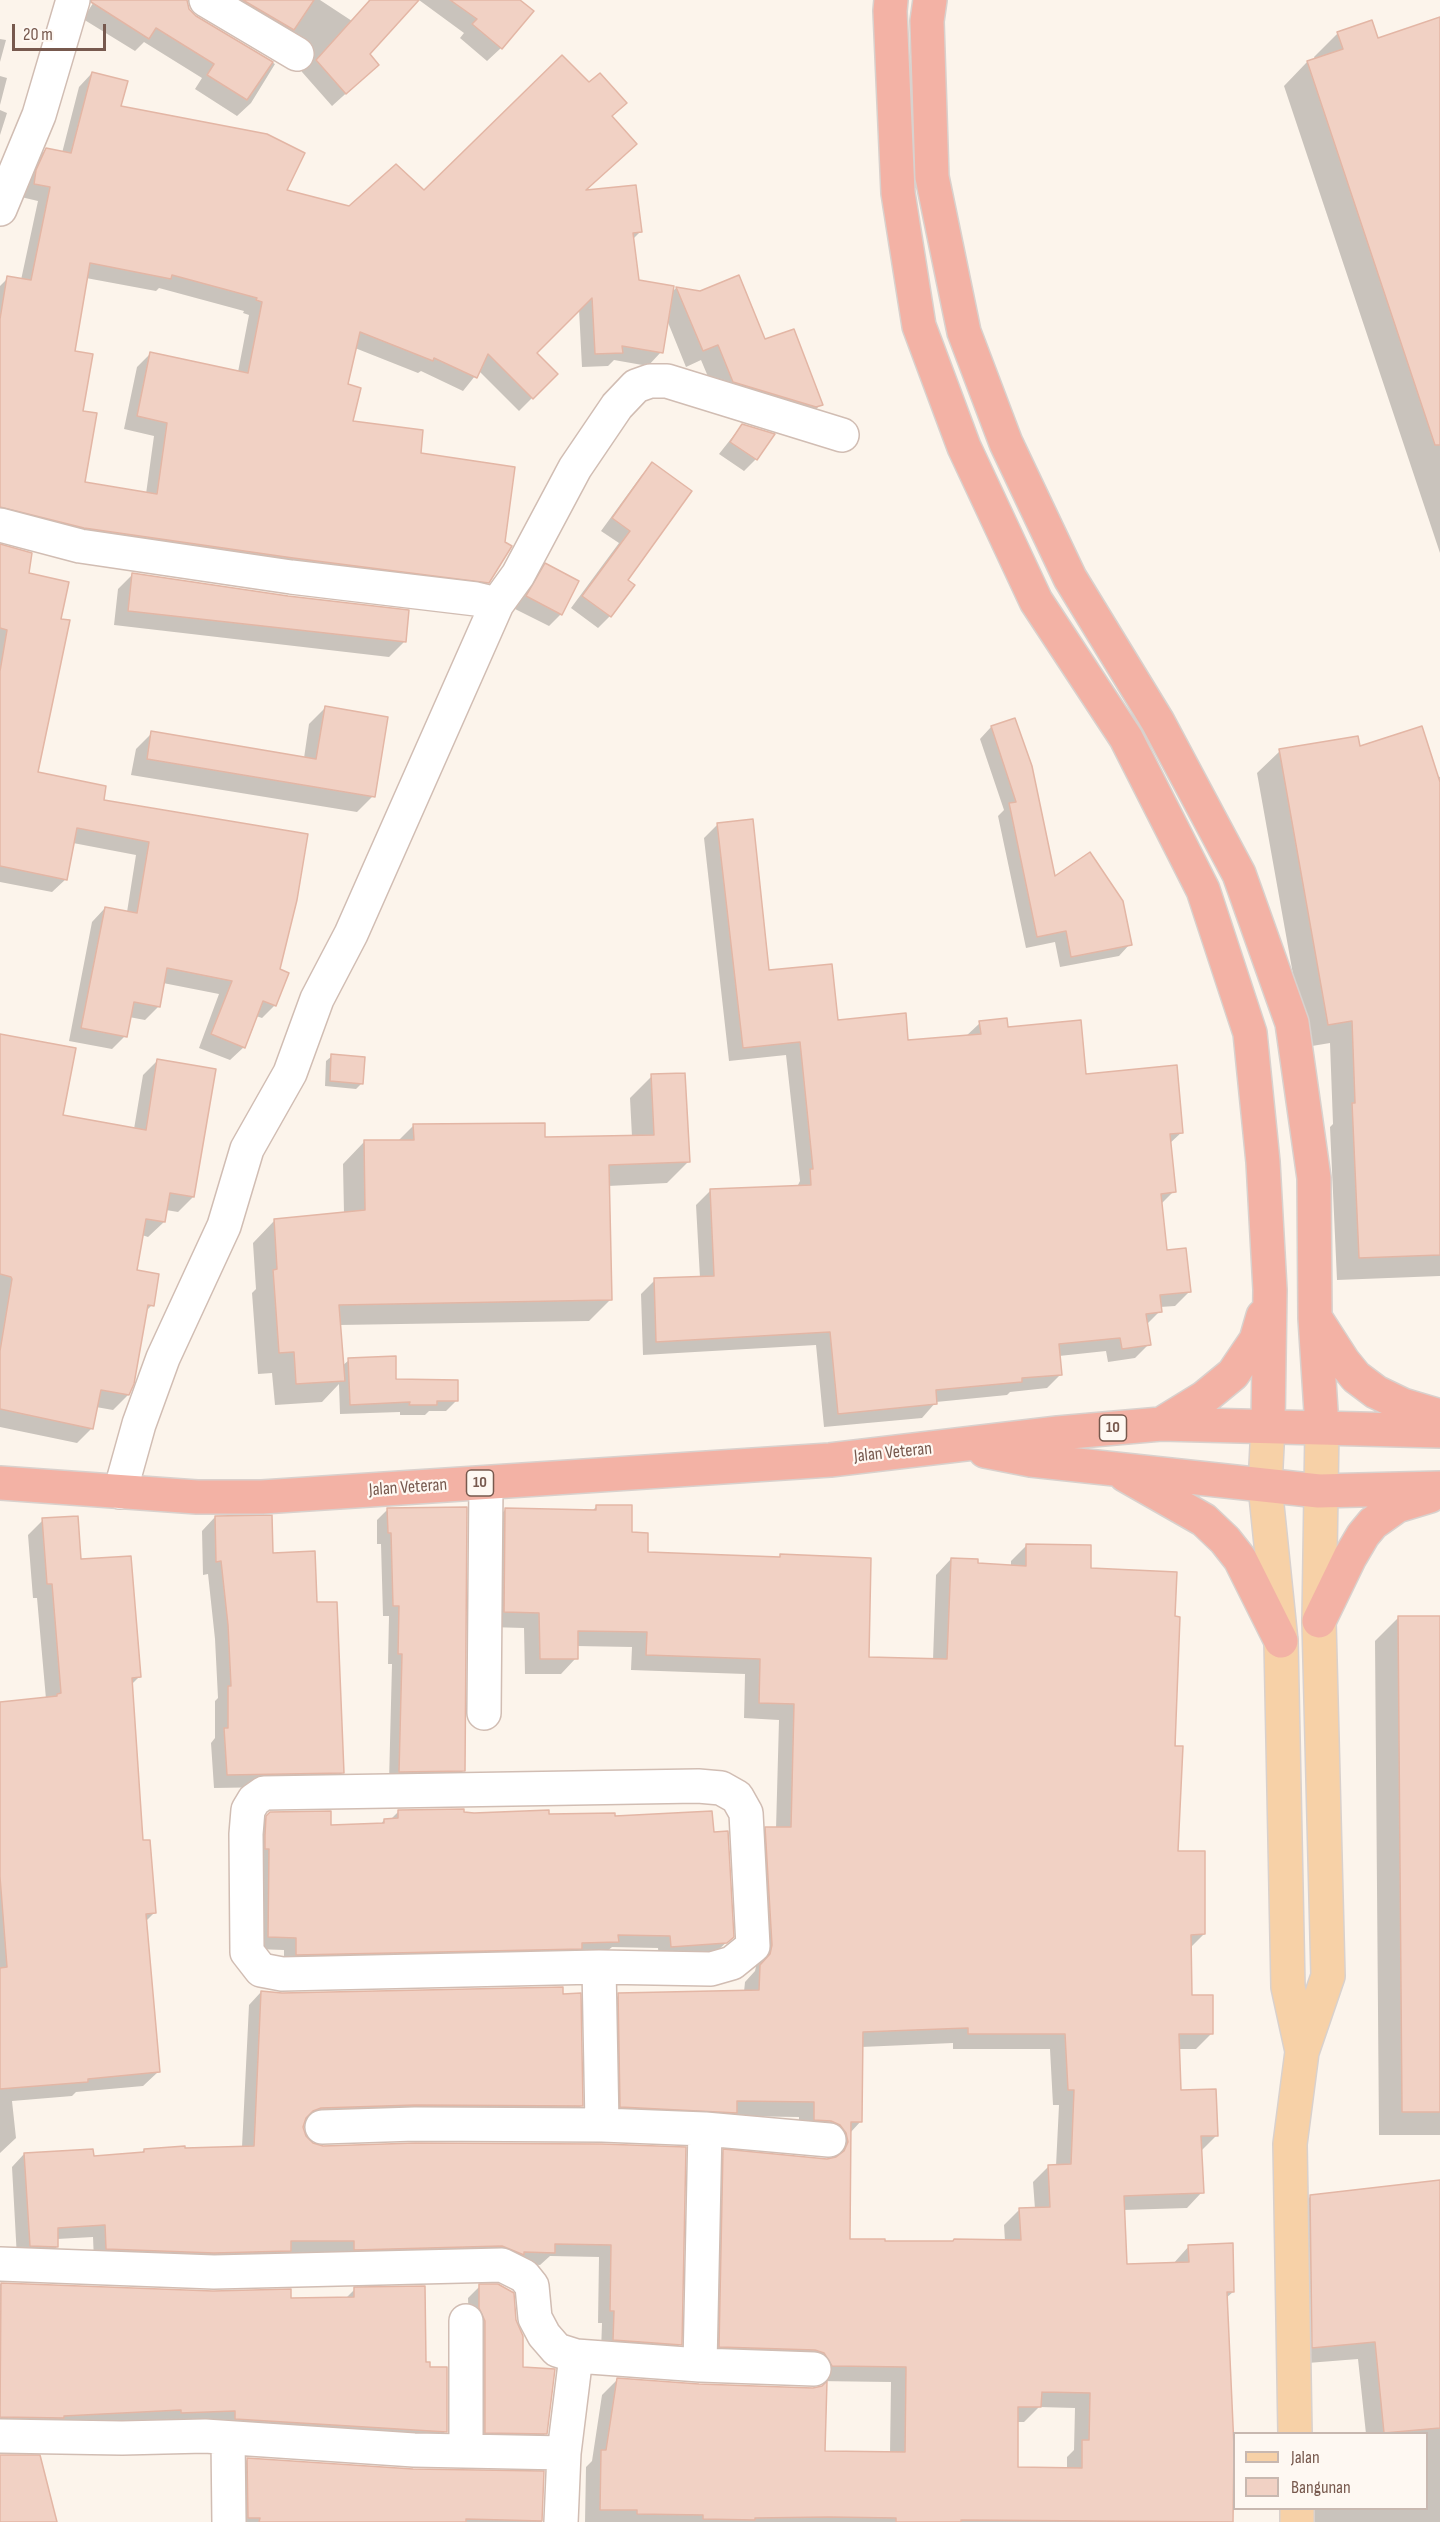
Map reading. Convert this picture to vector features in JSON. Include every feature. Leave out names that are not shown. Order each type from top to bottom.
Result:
[{"type":"highway","points":[[891,0],[898,193],[919,326],[964,447],[1036,601],[1126,738],[1203,890],[1250,1033],[1263,1162],[1270,1290],[1268,1426]]},
{"type":"highway","points":[[930,0],[927,21],[932,177],[964,332],[1006,443],[1070,578],[1158,722],[1239,874],[1292,1023],[1314,1178],[1315,1318],[1322,1427]]},
{"type":"highway","points":[[1161,1424],[1205,1397],[1233,1374],[1256,1340],[1270,1290]]},
{"type":"highway","points":[[1315,1318],[1356,1377],[1376,1392],[1402,1405],[1440,1416]]},
{"type":"highway","name":"Jalan Veteran","points":[[0,1483],[197,1497],[262,1497],[831,1460],[1058,1433],[1161,1424],[1268,1426]]},
{"type":"highway","name":"10","points":[[1268,1426],[1440,1431]]},
{"type":"highway","name":"Jalan Veteran","points":[[960,1446],[1031,1460],[1265,1486]]},
{"type":"highway","points":[[1114,1468],[1204,1520],[1225,1540],[1240,1559],[1281,1641]]},
{"type":"highway","name":"10","points":[[1265,1486],[1319,1491],[1440,1488]]},
{"type":"highway","points":[[1319,1621],[1350,1557],[1373,1523],[1397,1506],[1440,1493]]},
{"type":"main road","points":[[1268,1426],[1265,1486],[1281,1641],[1288,1988],[1302,2052]]},
{"type":"main road","points":[[1295,2432],[1290,2144],[1302,2052],[1328,1976],[1319,1621],[1319,1491],[1322,1427]]},
{"type":"street","points":[[0,209],[39,115],[73,0]]},
{"type":"street","points":[[206,0],[297,54]]},
{"type":"street","points":[[120,1492],[139,1424],[163,1358],[224,1226],[247,1149],[290,1073],[317,999],[351,934],[497,604],[518,575],[575,468],[617,406],[636,386],[650,381],[667,381],[842,435]]},
{"type":"street","points":[[0,525],[80,546],[291,577],[476,599],[497,604]]},
{"type":"street","points":[[484,1713],[486,1483]]},
{"type":"street","points":[[698,1786],[721,1788],[737,1797],[746,1813],[753,1946],[732,1963],[711,1969],[599,1967],[282,1974],[261,1970],[247,1952],[246,1834],[248,1810],[254,1800],[264,1793],[698,1786]]},
{"type":"street","points":[[599,1967],[602,2126]]},
{"type":"street","points":[[322,2127],[415,2124],[602,2126],[705,2129],[829,2140]]},
{"type":"street","points":[[700,2365],[705,2129]]},
{"type":"street","points":[[0,2264],[214,2272],[502,2265],[524,2276],[532,2286],[535,2318],[544,2335],[557,2350],[576,2356],[700,2365],[814,2369]]},
{"type":"street","points":[[466,2321],[466,2451]]},
{"type":"street","points":[[567,2522],[561,2522],[564,2453],[576,2356]]},
{"type":"street","points":[[0,2436],[228,2438],[414,2450],[564,2453]]},
{"type":"street","points":[[228,2438],[229,2522]]},
{"type":"building","points":[[91,0],[187,0],[189,9],[196,16],[273,62],[247,100],[207,75],[214,64],[156,28],[149,39]]},
{"type":"building","points":[[243,0],[314,0],[294,30]]},
{"type":"building","points":[[370,0],[419,0],[370,54],[379,65],[346,94],[316,60]]},
{"type":"building","points":[[450,0],[520,0],[534,11],[502,49],[472,24],[477,19]]},
{"type":"building","points":[[1440,17],[1440,445],[1435,445],[1307,61],[1343,49],[1337,32],[1372,20],[1378,38]]},
{"type":"building","points":[[562,55],[589,82],[600,73],[627,103],[612,116],[637,144],[586,190],[636,185],[642,232],[633,233],[639,280],[674,286],[663,353],[622,346],[623,353],[595,354],[592,298],[537,353],[558,374],[533,399],[488,354],[477,378],[434,358],[433,361],[360,332],[348,384],[361,388],[353,421],[423,430],[421,453],[515,467],[505,542],[512,546],[489,583],[84,528],[0,507],[0,319],[7,276],[31,280],[50,187],[34,184],[36,170],[46,148],[71,153],[92,72],[128,81],[121,106],[267,134],[305,153],[287,190],[349,206],[396,164],[424,190]],"holes":[[[90,263],[171,279],[172,275],[257,298],[256,300],[262,302],[248,373],[150,352],[137,416],[167,423],[157,494],[85,482],[97,413],[83,411],[93,354],[75,351]]]},
{"type":"building","points":[[739,275],[765,339],[794,329],[823,405],[816,407],[733,382],[718,345],[703,351],[676,287],[700,291]]},
{"type":"building","points":[[742,424],[775,434],[757,460],[730,442]]},
{"type":"building","points":[[652,462],[692,491],[628,580],[635,585],[611,617],[582,596],[630,531],[612,518]]},
{"type":"building","points":[[0,544],[32,553],[29,573],[69,582],[61,619],[70,620],[38,772],[106,786],[104,800],[308,834],[297,900],[280,969],[289,973],[276,1006],[263,1001],[245,1048],[211,1034],[232,981],[167,968],[160,1007],[134,1002],[127,1037],[81,1028],[105,907],[137,913],[149,842],[77,828],[67,880],[0,866],[0,671],[7,630],[0,628]]},
{"type":"building","points":[[545,563],[579,581],[562,615],[526,596]]},
{"type":"building","points":[[132,573],[288,596],[409,610],[406,642],[128,611]]},
{"type":"building","points":[[325,706],[388,717],[375,797],[147,759],[151,731],[316,759]]},
{"type":"building","points":[[1015,718],[1032,766],[1055,876],[1090,852],[1123,901],[1132,945],[1071,957],[1066,931],[1037,937],[1009,803],[1016,802],[991,726]]},
{"type":"building","points":[[1422,726],[1440,782],[1440,1255],[1359,1258],[1352,1103],[1355,1103],[1352,1021],[1328,1025],[1279,749],[1358,736],[1360,746]]},
{"type":"building","points":[[753,819],[769,970],[832,964],[838,1020],[906,1013],[908,1040],[981,1034],[979,1021],[1007,1018],[1008,1027],[1081,1020],[1086,1074],[1177,1065],[1183,1133],[1170,1134],[1176,1192],[1161,1194],[1167,1250],[1186,1248],[1191,1292],[1160,1295],[1162,1312],[1146,1314],[1151,1345],[1122,1349],[1120,1338],[1059,1344],[1062,1375],[1022,1378],[1022,1382],[936,1390],[937,1404],[838,1414],[830,1332],[656,1342],[654,1278],[714,1276],[710,1189],[811,1185],[810,1169],[813,1169],[800,1042],[743,1048],[717,823]]},
{"type":"building","points":[[0,1034],[76,1048],[63,1115],[146,1130],[157,1059],[216,1069],[194,1197],[170,1193],[165,1222],[146,1219],[137,1270],[159,1274],[154,1306],[148,1305],[134,1384],[129,1395],[101,1390],[93,1429],[0,1409],[0,1351],[12,1279],[0,1274]]},
{"type":"building","points":[[331,1054],[365,1057],[363,1084],[330,1081]]},
{"type":"building","points":[[685,1073],[690,1162],[609,1165],[612,1300],[339,1305],[345,1381],[296,1384],[294,1352],[279,1353],[273,1270],[277,1269],[274,1219],[365,1210],[364,1140],[414,1140],[413,1124],[545,1123],[545,1137],[654,1135],[651,1074]]},
{"type":"building","points":[[396,1356],[396,1379],[458,1380],[458,1401],[437,1401],[437,1405],[409,1405],[410,1402],[350,1405],[348,1358]]},
{"type":"building","points":[[596,1505],[632,1505],[632,1532],[648,1533],[648,1552],[871,1558],[869,1657],[947,1659],[951,1558],[978,1559],[978,1563],[1026,1566],[1026,1544],[1091,1545],[1091,1568],[1177,1572],[1175,1616],[1180,1617],[1175,1746],[1183,1746],[1178,1851],[1205,1851],[1205,1934],[1191,1935],[1192,1995],[1213,1995],[1213,2034],[1179,2034],[1181,2090],[1216,2089],[1218,2136],[1201,2136],[1204,2193],[1124,2196],[1127,2264],[1189,2262],[1188,2245],[1233,2243],[1234,2292],[1227,2292],[1233,2432],[1233,2522],[961,2520],[961,2522],[896,2522],[896,2518],[829,2517],[755,2518],[755,2520],[703,2519],[703,2515],[637,2514],[637,2510],[600,2510],[601,2450],[606,2450],[617,2378],[699,2384],[813,2388],[822,2386],[827,2381],[825,2451],[905,2452],[906,2367],[832,2366],[824,2353],[815,2350],[719,2347],[723,2149],[827,2159],[836,2157],[844,2151],[848,2142],[846,2133],[840,2125],[831,2121],[814,2120],[814,2102],[737,2101],[737,2113],[620,2107],[618,1993],[759,1990],[760,1965],[770,1954],[772,1945],[765,1827],[791,1827],[794,1704],[759,1703],[760,1659],[646,1655],[647,1632],[578,1631],[578,1659],[540,1659],[539,1613],[504,1612],[505,1508],[596,1510]],"holes":[[[968,2028],[968,2034],[1065,2034],[1068,2090],[1074,2090],[1071,2164],[1048,2165],[1050,2207],[1019,2208],[1021,2240],[850,2239],[851,2122],[862,2122],[863,2032]],[[1042,2392],[1090,2393],[1089,2440],[1082,2440],[1082,2468],[1018,2467],[1018,2407],[1041,2407]]]},
{"type":"building","points":[[467,1507],[465,1771],[399,1772],[402,1654],[398,1654],[399,1606],[393,1606],[391,1533],[388,1533],[387,1508]]},
{"type":"building","points":[[272,1515],[273,1553],[315,1551],[317,1602],[337,1602],[344,1773],[227,1775],[224,1728],[228,1728],[228,1686],[231,1686],[228,1625],[221,1561],[216,1562],[215,1516]]},
{"type":"building","points":[[78,1516],[81,1559],[131,1556],[141,1677],[132,1678],[143,1840],[150,1840],[156,1913],[146,1914],[160,2072],[88,2079],[88,2082],[0,2089],[0,1968],[7,1967],[0,1877],[0,1702],[57,1696],[61,1693],[52,1584],[47,1584],[42,1518]]},
{"type":"building","points":[[1398,1616],[1440,1616],[1440,2112],[1402,2112]]},
{"type":"building","points":[[464,1809],[464,1812],[474,1813],[549,1810],[549,1814],[615,1813],[615,1816],[712,1811],[714,1832],[728,1831],[734,1937],[727,1943],[671,1947],[670,1936],[618,1935],[619,1942],[582,1943],[582,1949],[296,1955],[296,1938],[268,1937],[269,1849],[265,1849],[265,1835],[266,1816],[270,1812],[331,1811],[331,1825],[384,1823],[384,1819],[398,1818],[398,1810]]},
{"type":"building","points":[[563,1987],[563,1994],[581,1993],[583,2106],[415,2105],[321,2108],[313,2111],[306,2118],[303,2127],[306,2136],[313,2143],[323,2146],[415,2143],[686,2147],[682,2345],[613,2340],[614,2311],[610,2311],[611,2245],[555,2244],[555,2253],[524,2252],[524,2255],[502,2246],[354,2250],[354,2241],[291,2241],[291,2251],[214,2253],[106,2249],[105,2225],[58,2228],[58,2247],[30,2246],[24,2153],[93,2149],[94,2156],[185,2146],[185,2148],[254,2146],[261,1991],[282,1993]]},
{"type":"building","points":[[1440,2180],[1440,2428],[1384,2432],[1375,2342],[1312,2348],[1310,2195]]},
{"type":"building","points":[[1,2283],[213,2291],[291,2289],[291,2298],[354,2297],[354,2287],[425,2286],[426,2362],[430,2362],[430,2367],[447,2367],[447,2432],[235,2419],[235,2411],[181,2413],[181,2410],[64,2416],[64,2418],[0,2417]]},
{"type":"building","points":[[479,2284],[498,2284],[514,2293],[516,2320],[523,2336],[523,2367],[555,2369],[547,2434],[485,2433],[485,2321],[479,2308]]},
{"type":"building","points":[[0,2455],[40,2455],[57,2522],[0,2522]]},
{"type":"building","points":[[247,2458],[413,2469],[544,2471],[542,2521],[466,2519],[466,2522],[259,2522],[260,2518],[248,2518]]}]
